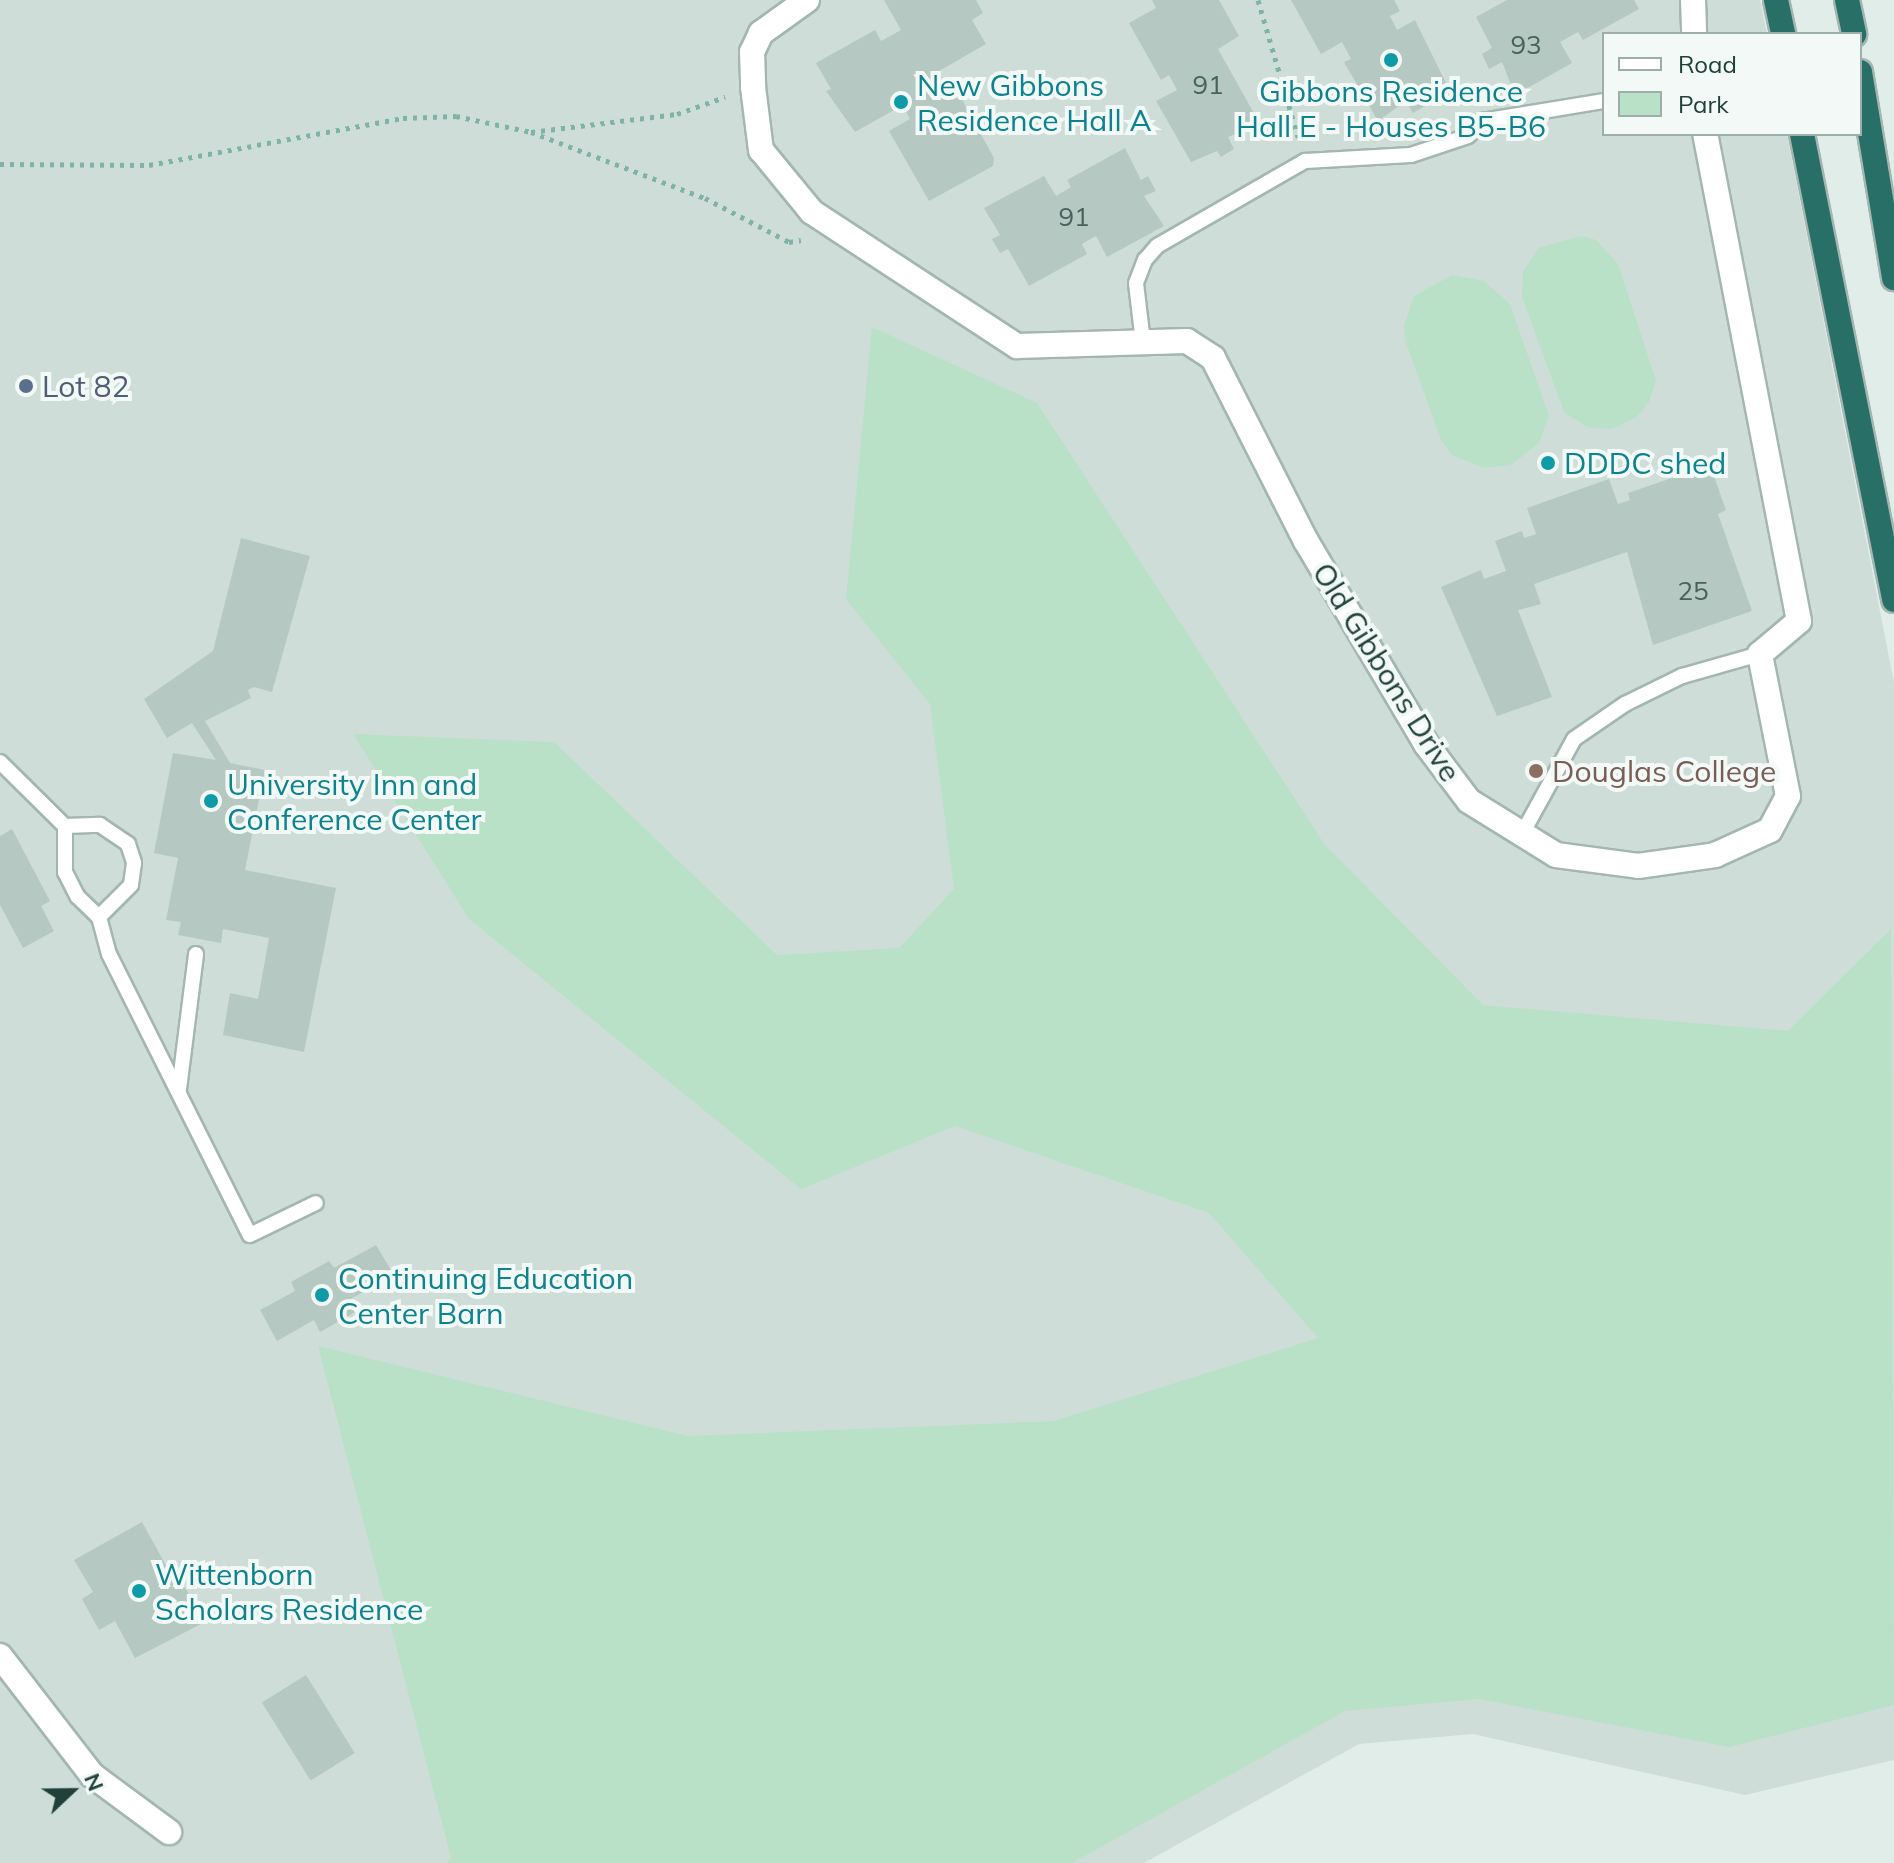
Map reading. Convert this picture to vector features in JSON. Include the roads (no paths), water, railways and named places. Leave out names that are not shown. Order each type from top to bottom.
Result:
[{"type":"highway","points":[[1776,0],[1783,32]]},
{"type":"highway","points":[[1847,0],[1854,32]]},
{"type":"highway","points":[[1862,84],[1894,278]]},
{"type":"highway","points":[[1802,136],[1894,600]]},
{"type":"street","name":"Old Gibbons Drive","points":[[807,0],[761,33],[752,52],[761,150],[812,212],[887,264],[1017,346],[1187,341],[1213,358],[1306,541],[1426,744],[1469,801],[1556,855],[1638,866],[1715,855],[1770,830],[1788,796],[1760,654]]},
{"type":"street","points":[[1693,0],[1694,32]]},
{"type":"street","points":[[1705,136],[1799,621],[1760,654]]},
{"type":"street","points":[[0,1656],[92,1775],[169,1832]]},
{"type":"lane","points":[[1143,342],[1136,283],[1151,253],[1305,161],[1411,155],[1468,136],[1482,121],[1602,101]]},
{"type":"lane","points":[[1522,834],[1574,739],[1625,704],[1682,676],[1760,654]]},
{"type":"lane","points":[[0,762],[65,826],[65,872],[78,897],[99,917],[109,954],[250,1235],[316,1203]]},
{"type":"lane","points":[[65,826],[100,825],[128,844],[134,863],[131,885],[99,917]]},
{"type":"lane","points":[[179,1089],[196,954]]},
{"type":"place","name":"Gibbons Residence Hall E - Houses B5-B6","points":[[1391,60]]},
{"type":"place","name":"New Gibbons Residence Hall A","points":[[901,102]]},
{"type":"place","name":"Lot 82","points":[[26,386]]},
{"type":"place","name":"DDDC shed","points":[[1548,463]]},
{"type":"place","name":"Douglas College","points":[[1536,771]]},
{"type":"place","name":"University Inn and Conference Center","points":[[211,801]]},
{"type":"place","name":"Continuing Education Center Barn","points":[[322,1295]]},
{"type":"place","name":"Wittenborn Scholars Residence","points":[[139,1591]]}]
